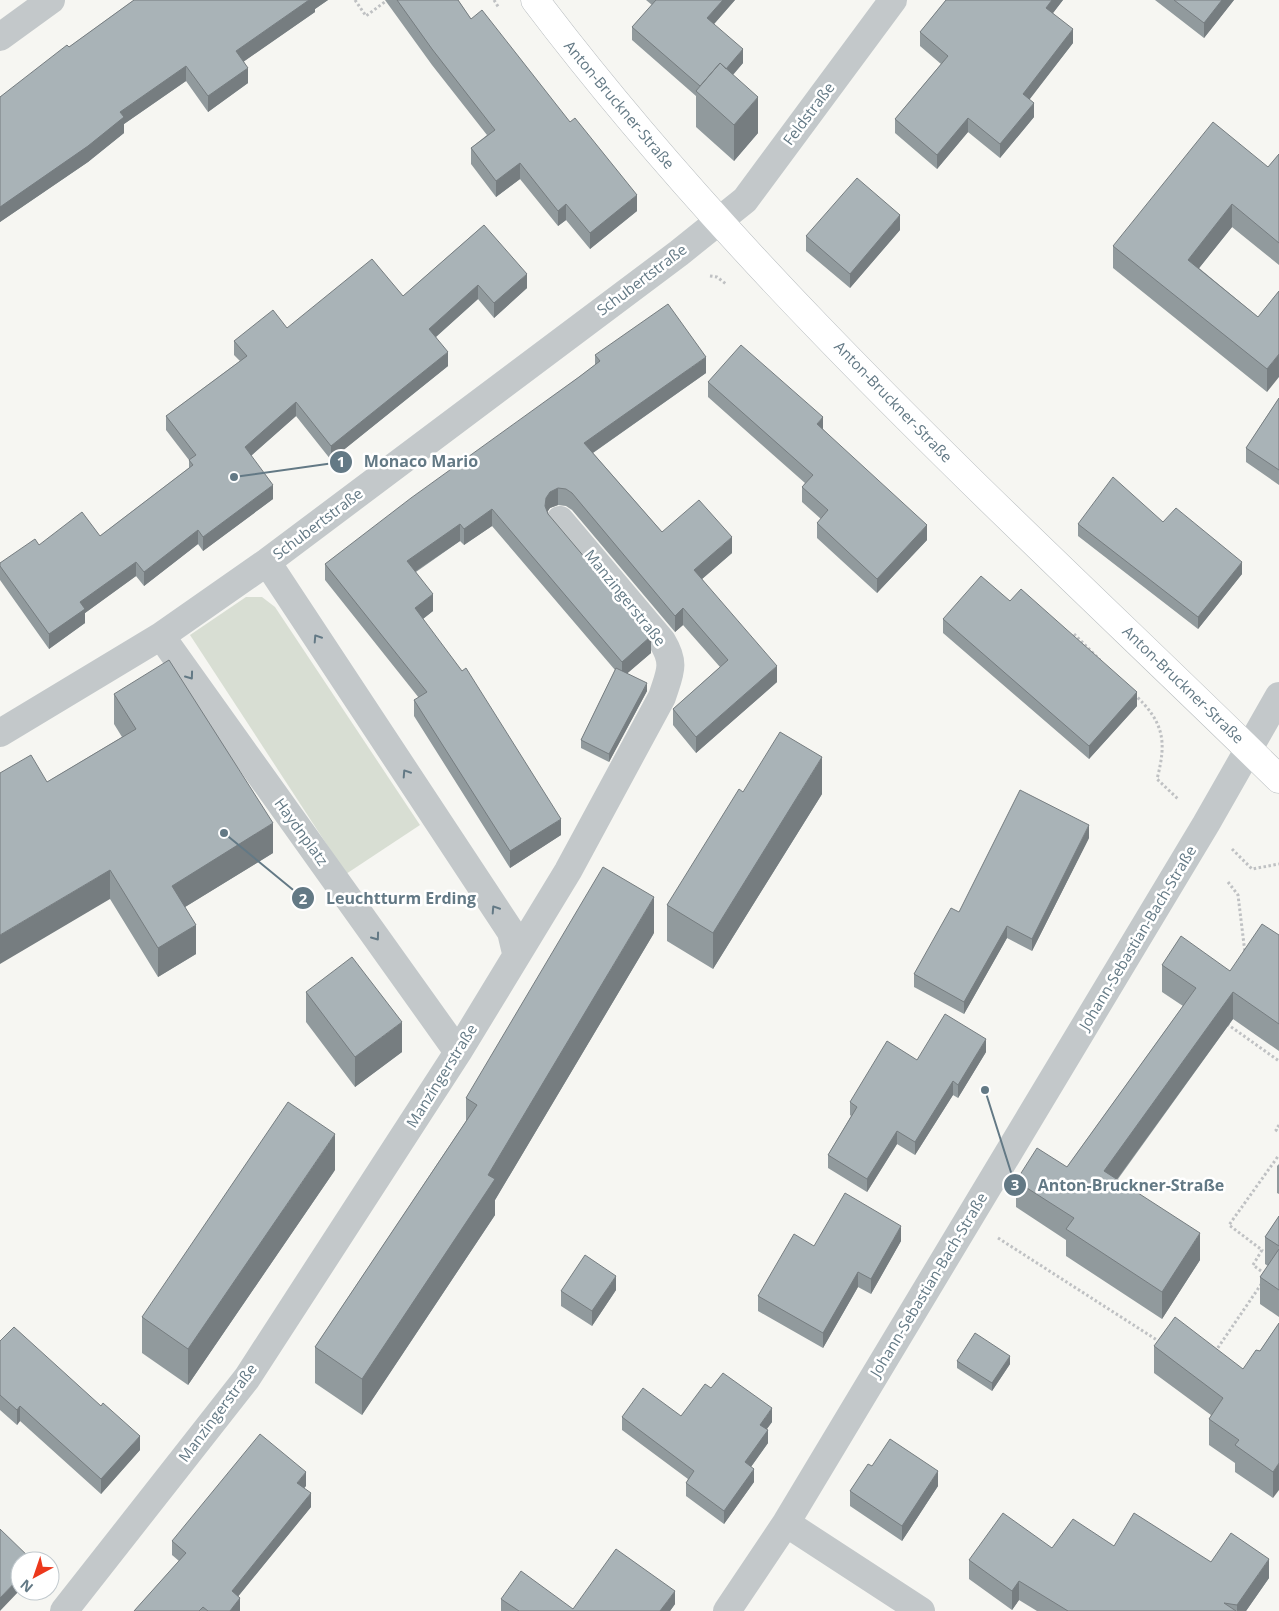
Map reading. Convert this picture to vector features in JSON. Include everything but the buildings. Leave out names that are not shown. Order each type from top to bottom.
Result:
[{"type":"main road","name":"Anton-Bruckner-Straße","points":[[535,0],[593,76],[717,222],[951,462],[1279,779]]},
{"type":"street","points":[[0,38],[50,0]]},
{"type":"street","name":"Feldstraße","points":[[717,222],[745,200],[893,0]]},
{"type":"street","name":"Schubertstraße","points":[[0,733],[161,636],[267,562],[717,222]]},
{"type":"street","name":"Manzingerstraße","points":[[64,1611],[247,1378],[458,1052],[516,952],[568,870],[662,697],[672,657],[662,641],[560,520]]},
{"type":"street","points":[[267,562],[511,932],[516,952]]},
{"type":"street","name":"Haydnplatz","points":[[161,636],[458,1052]]},
{"type":"street","name":"Johann-Sebastian-Bach-Straße","points":[[726,1611],[786,1523],[1206,824],[1279,696]]},
{"type":"street","points":[[786,1523],[921,1611]]},
{"type":"path","points":[[355,0],[366,16],[386,1]]},
{"type":"path","points":[[1252,869],[1279,864]]},
{"type":"path","points":[[1228,882],[1238,895],[1245,954]]},
{"type":"path","points":[[1223,1021],[1279,1061]]},
{"type":"path","points":[[1279,1126],[1276,1130],[1279,1132]]},
{"type":"path","points":[[1212,1357],[1267,1276],[1253,1265],[1262,1250],[1229,1225],[1279,1155]]},
{"type":"path","points":[[995,1237],[1159,1343],[1166,1337]]},
{"type":"shaded area","points":[[246,597],[262,597],[275,607],[420,825],[346,874],[190,635]]},
{"type":"place","name":"Monaco Mario","points":[[234,477]]},
{"type":"place","name":"Leuchtturm Erding","points":[[224,833]]},
{"type":"place","name":"Anton-Bruckner-Straße","points":[[985,1090]]}]
